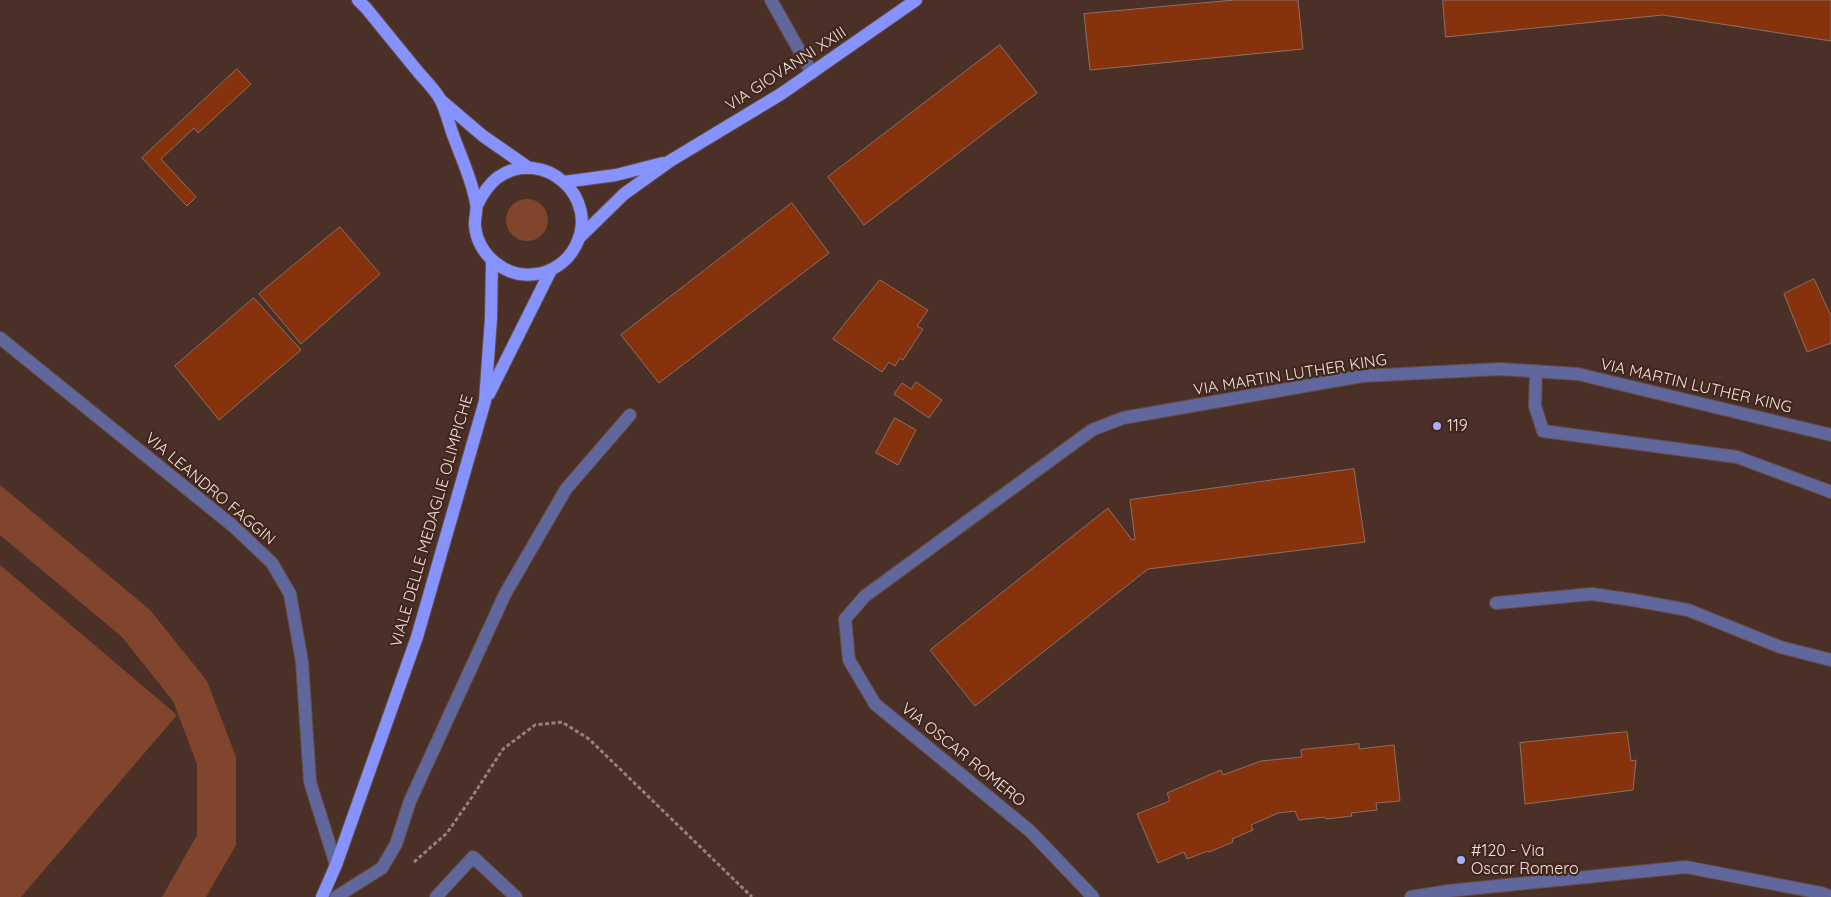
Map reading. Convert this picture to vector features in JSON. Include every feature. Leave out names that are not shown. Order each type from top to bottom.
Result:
[{"type":"main road","points":[[358,0],[440,99],[483,136],[529,168]]},
{"type":"main road","name":"VIA GIOVANNI XXIII","points":[[579,238],[624,194],[670,161],[781,94],[916,0]]},
{"type":"main road","points":[[440,99],[477,205]]},
{"type":"main road","name":"VIA GIOVANNI XXIII","points":[[564,182],[616,175],[670,161]]},
{"type":"main road","points":[[529,168],[548,171],[564,182],[571,189],[580,208],[582,218],[579,238],[568,257],[551,270],[531,275],[510,272],[492,261],[480,244],[475,225],[477,205],[485,190],[497,178],[512,170],[529,168]]},
{"type":"main road","name":"VIALE DELLE MEDAGLIE OLIMPICHE","points":[[322,897],[336,865],[417,637],[485,400],[491,318],[492,261]]},
{"type":"main road","points":[[485,400],[551,270]]},
{"type":"street","points":[[771,0],[812,73]]},
{"type":"street","name":"VIA LEANDRO FAGGIN","points":[[0,338],[233,526],[272,563],[290,594],[302,662],[310,782],[336,865]]},
{"type":"street","name":"VIA MARTIN LUTHER KING","points":[[845,620],[865,596],[1092,430],[1123,418],[1362,376],[1500,369],[1578,374],[1831,435]]},
{"type":"street","points":[[1536,371],[1536,406],[1543,431],[1737,457],[1831,492]]},
{"type":"street","points":[[336,897],[382,868],[396,844],[410,801],[505,594],[566,489],[630,415]]},
{"type":"street","points":[[1496,604],[1592,594],[1633,600],[1688,610],[1780,647],[1831,660]]},
{"type":"street","name":"VIA OSCAR ROMERO","points":[[845,620],[849,660],[875,704],[1030,831],[1093,897]]},
{"type":"street","points":[[436,897],[473,857],[516,897]]},
{"type":"street","points":[[1411,897],[1448,891],[1686,867],[1821,893],[1831,897]]},
{"type":"path","points":[[413,863],[447,833],[503,749],[535,725],[562,722],[589,739],[752,897]]},
{"type":"shaded area","points":[[523,199],[531,199],[542,205],[548,220],[542,235],[531,241],[523,241],[512,235],[506,224],[506,216],[512,205]]},
{"type":"shaded area","points":[[0,485],[150,610],[207,681],[236,757],[236,845],[206,897],[162,897],[197,835],[197,764],[173,701],[122,637],[0,535]]},
{"type":"shaded area","points":[[0,565],[177,715],[21,897],[0,897]]},
{"type":"building","points":[[1235,0],[1298,0],[1303,49],[1090,70],[1084,14]]},
{"type":"building","points":[[1443,0],[1831,0],[1831,41],[1663,15],[1446,37]]},
{"type":"building","points":[[1000,45],[1037,93],[864,225],[828,177]]},
{"type":"building","points":[[237,69],[251,84],[198,133],[194,128],[161,159],[196,197],[187,206],[142,158]]},
{"type":"building","points":[[792,203],[829,253],[659,383],[621,335]]},
{"type":"building","points":[[340,227],[380,274],[301,344],[259,294]]},
{"type":"building","points":[[1814,279],[1831,316],[1831,343],[1807,352],[1784,294]]},
{"type":"building","points":[[880,280],[928,310],[917,326],[923,329],[903,360],[900,358],[895,366],[889,362],[882,372],[833,339]]},
{"type":"building","points":[[254,298],[301,350],[219,420],[175,366]]},
{"type":"building","points":[[916,382],[942,400],[929,418],[894,394],[902,383],[911,389]]},
{"type":"building","points":[[895,418],[916,430],[898,465],[876,453]]},
{"type":"building","points":[[1354,469],[1365,542],[1148,569],[975,706],[930,650],[1108,508],[1132,540],[1135,539],[1130,500]]},
{"type":"building","points":[[1627,732],[1631,761],[1636,760],[1633,790],[1525,804],[1520,743]]},
{"type":"building","points":[[1359,744],[1359,749],[1394,745],[1400,801],[1376,803],[1377,810],[1351,813],[1352,816],[1326,819],[1325,817],[1299,820],[1295,811],[1278,813],[1251,825],[1253,830],[1232,839],[1233,842],[1209,852],[1187,859],[1184,852],[1158,863],[1137,814],[1170,801],[1167,793],[1221,770],[1223,775],[1261,761],[1302,757],[1301,750]]},
{"type":"place","name":"119","points":[[1437,426]]},
{"type":"place","name":"#120 - Via Oscar Romero","points":[[1461,860]]}]
